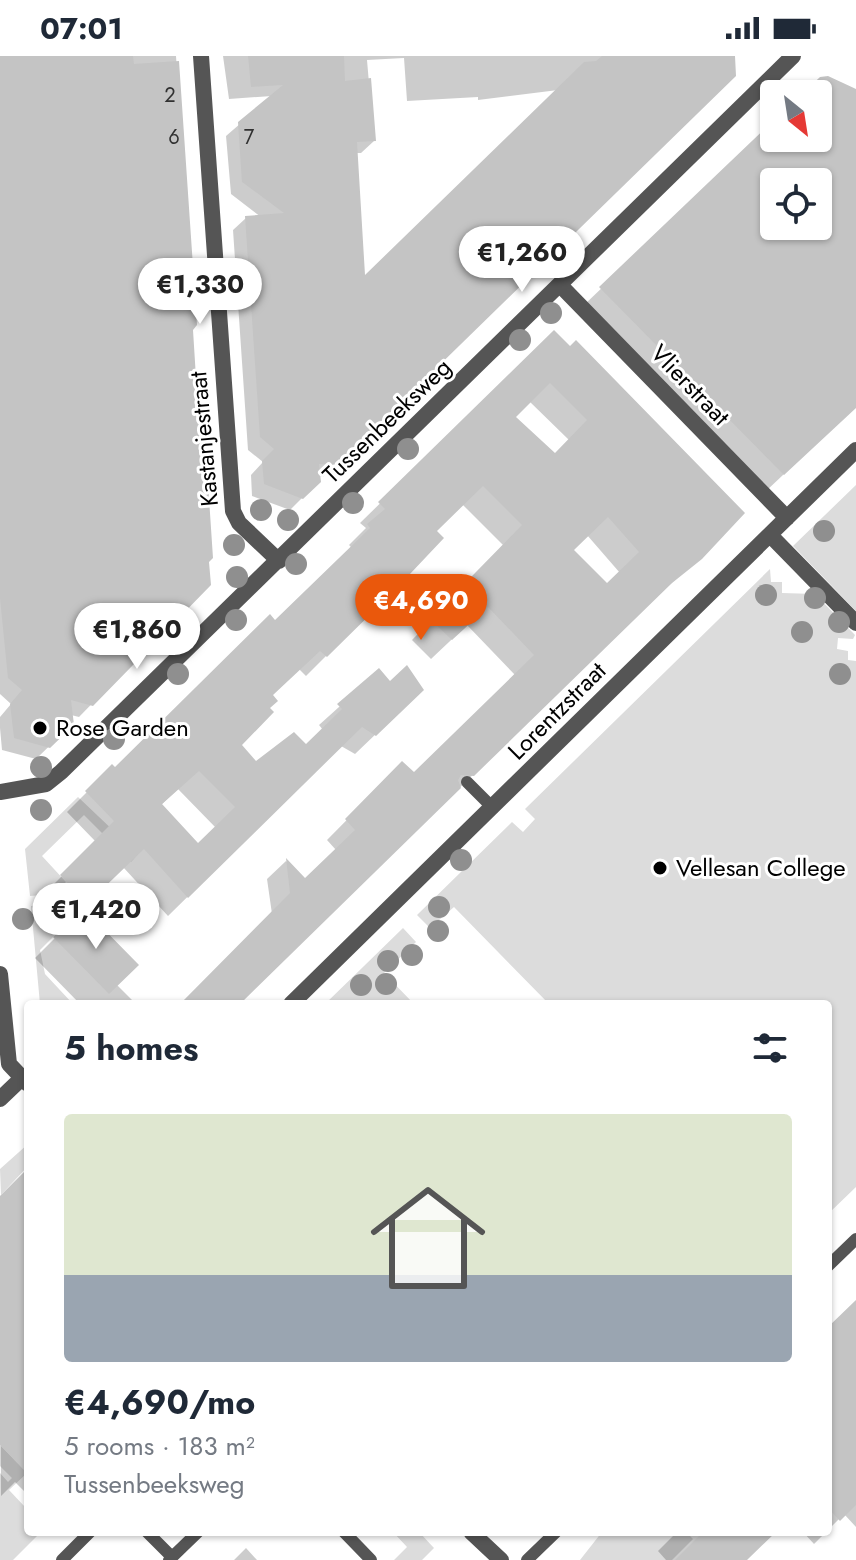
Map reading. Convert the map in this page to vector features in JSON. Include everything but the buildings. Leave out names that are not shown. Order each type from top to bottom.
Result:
[{"type":"street","name":"Kastanjestraat","points":[[201,56],[232,503],[239,523],[279,561]]},
{"type":"street","name":"Tussenbeeksweg","points":[[0,792],[46,784],[61,772],[792,57]]},
{"type":"street","name":"Vlierstraat","points":[[560,285],[787,518]]},
{"type":"street","name":"Lorentzstraat","points":[[295,1000],[856,450]]},
{"type":"street","points":[[770,535],[856,623]]},
{"type":"street","points":[[0,974],[9,1064],[24,1080]]},
{"type":"street","points":[[0,1099],[24,1082]]},
{"type":"street","points":[[475,1536],[501,1560]]},
{"type":"lane","points":[[467,782],[493,808]]},
{"type":"lane","points":[[832,1262],[856,1239]]},
{"type":"lane","points":[[62,1560],[86,1536]]},
{"type":"lane","points":[[150,1536],[170,1559],[194,1536]]},
{"type":"lane","points":[[348,1536],[371,1560]]},
{"type":"lane","points":[[527,1560],[552,1536]]},
{"type":"shaded area","points":[[856,485],[856,611],[793,546]]},
{"type":"shaded area","name":"Vellesan College","points":[[770,569],[771,582],[782,582],[782,593],[815,594],[855,635],[853,639],[838,638],[837,649],[848,651],[848,660],[856,661],[856,1187],[832,1210],[832,1000],[545,1000],[454,907],[430,928],[417,915],[512,822],[523,832],[535,819],[525,809]]},
{"type":"shaded area","points":[[78,797],[138,854],[131,862],[84,815],[42,856],[66,882],[53,894],[30,896],[25,849]]},
{"type":"shaded area","points":[[52,904],[68,922],[40,950],[45,974],[69,1000],[40,1000],[31,906]]},
{"type":"shaded area","points":[[403,928],[416,942],[384,973],[410,1000],[329,1000]]},
{"type":"shaded area","points":[[24,1148],[24,1170],[1,1195],[0,1169]]},
{"type":"shaded area","points":[[0,1445],[24,1470],[24,1476],[9,1490],[24,1506],[24,1536],[37,1536],[13,1560],[0,1560],[0,1473],[8,1482],[12,1478],[0,1466]]},
{"type":"shaded area","points":[[397,1536],[423,1536],[434,1548],[422,1560],[394,1560],[407,1547]]},
{"type":"shaded area","points":[[599,1536],[690,1536],[693,1539],[672,1560],[580,1560]]},
{"type":"place","name":"Rose Garden","points":[[40,728]]},
{"type":"place","name":"Vellesan College","points":[[660,868]]}]
